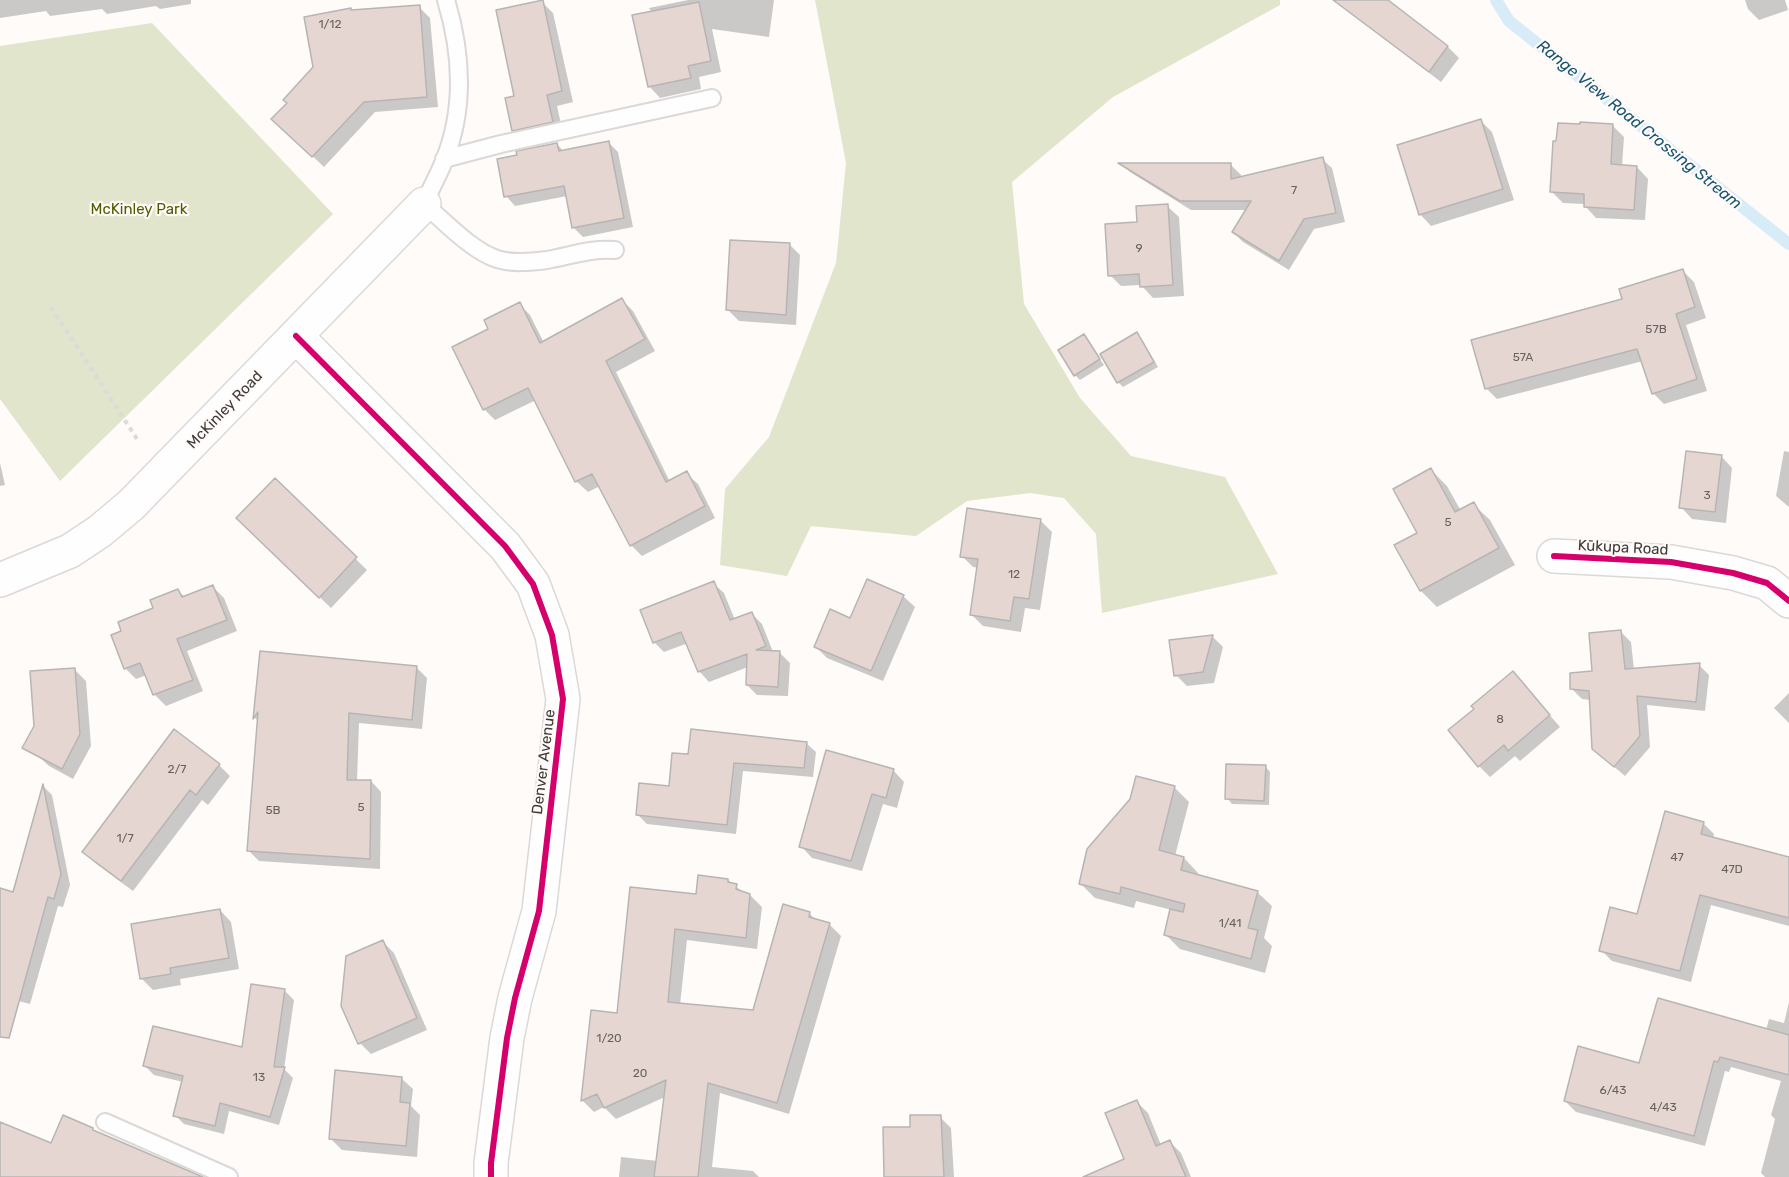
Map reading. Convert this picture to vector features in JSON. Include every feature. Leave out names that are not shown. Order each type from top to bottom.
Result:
[{"type":"street","name":"McKinley Road","points":[[0,580],[70,551],[100,531],[132,505],[424,204]]},
{"type":"street","name":"Denver Avenue","points":[[296,336],[505,546],[533,584],[552,635],[563,699],[562,711],[538,911],[507,1038],[491,1177]]},
{"type":"street","name":"Kūkupa Road","points":[[1554,556],[1671,562],[1733,573],[1767,583],[1789,601]]},
{"type":"lane","points":[[446,0],[456,46],[458,106],[444,159],[424,204],[483,253],[499,260],[521,262],[547,260],[600,249],[615,250]]},
{"type":"lane","points":[[444,159],[501,144],[712,98]]},
{"type":"lane","points":[[105,1122],[229,1177]]},
{"type":"path","points":[[51,307],[137,439]]},
{"type":"green space","points":[[815,0],[1280,0],[1280,5],[1113,97],[1012,182],[1024,304],[1080,398],[1131,456],[1225,477],[1278,574],[1102,613],[1096,534],[1064,498],[1030,493],[967,501],[916,536],[811,526],[787,576],[720,565],[725,489],[769,437],[836,263],[846,163]]},
{"type":"green space","name":"McKinley Park","points":[[152,23],[333,214],[60,481],[0,399],[0,46]]},
{"type":"building","points":[[543,0],[562,91],[547,95],[553,122],[512,131],[505,98],[514,96],[496,10]]},
{"type":"building","points":[[1333,0],[1388,0],[1448,46],[1429,72]]},
{"type":"building","points":[[699,2],[711,61],[688,66],[691,78],[648,87],[632,15]]},
{"type":"building","points":[[420,5],[427,97],[364,102],[312,157],[271,119],[287,103],[283,100],[313,67],[304,17],[351,8],[351,10]]},
{"type":"building","points":[[1481,119],[1503,189],[1419,215],[1397,145]]},
{"type":"building","points":[[1580,122],[1613,124],[1611,164],[1637,166],[1634,210],[1584,207],[1584,194],[1550,192],[1553,141],[1556,141],[1558,123],[1580,124]]},
{"type":"building","points":[[609,141],[624,218],[572,228],[564,186],[504,197],[497,159],[517,155],[516,151],[557,143],[559,151]]},
{"type":"building","points":[[1323,157],[1336,213],[1304,219],[1279,261],[1232,232],[1251,201],[1180,201],[1118,163],[1231,163],[1231,179]]},
{"type":"building","points":[[1168,204],[1173,285],[1140,287],[1139,274],[1108,276],[1105,224],[1137,222],[1136,206]]},
{"type":"building","points":[[730,240],[790,243],[786,315],[726,310]]},
{"type":"building","points":[[1683,269],[1695,307],[1676,314],[1697,379],[1652,394],[1637,349],[1485,389],[1471,340],[1622,299],[1619,289]]},
{"type":"building","points":[[622,298],[645,339],[606,361],[666,482],[687,471],[705,506],[630,546],[592,474],[575,482],[528,388],[483,410],[452,347],[488,329],[484,320],[520,302],[540,343]]},
{"type":"building","points":[[1137,332],[1154,362],[1117,383],[1100,354]]},
{"type":"building","points":[[1084,334],[1100,359],[1074,376],[1058,350]]},
{"type":"building","points":[[1686,451],[1722,455],[1715,512],[1679,508]]},
{"type":"building","points":[[1431,468],[1455,512],[1474,502],[1499,548],[1420,591],[1394,545],[1417,533],[1393,489]]},
{"type":"building","points":[[275,478],[357,557],[319,598],[236,518]]},
{"type":"building","points":[[967,508],[1041,519],[1029,599],[1014,597],[1010,621],[970,615],[978,559],[960,557]]},
{"type":"building","points":[[867,579],[904,595],[871,671],[814,647],[830,609],[850,618]]},
{"type":"building","points":[[714,581],[730,620],[752,612],[766,646],[756,650],[780,651],[778,687],[746,685],[747,654],[698,672],[681,632],[653,643],[640,610]]},
{"type":"building","points":[[213,585],[227,620],[177,639],[193,680],[153,695],[140,663],[124,669],[111,635],[121,631],[118,622],[153,608],[150,600],[178,589],[182,597]]},
{"type":"building","points":[[1621,630],[1625,669],[1700,663],[1696,702],[1637,696],[1640,736],[1614,767],[1592,749],[1589,691],[1570,689],[1570,673],[1592,671],[1589,633]]},
{"type":"building","points":[[1213,635],[1203,672],[1174,676],[1169,640]]},
{"type":"building","points":[[260,651],[417,666],[412,720],[349,713],[347,780],[371,780],[370,859],[247,851],[258,712],[253,719]]},
{"type":"building","points":[[75,668],[80,734],[62,769],[22,748],[34,726],[30,671]]},
{"type":"building","points":[[1513,671],[1550,715],[1508,751],[1504,745],[1478,767],[1448,730],[1474,709],[1471,706]]},
{"type":"building","points":[[174,729],[220,764],[196,795],[190,790],[121,881],[82,852]]},
{"type":"building","points":[[691,729],[807,742],[804,768],[734,763],[727,825],[636,815],[639,783],[669,786],[672,753],[688,754]]},
{"type":"building","points":[[826,750],[894,769],[886,798],[872,794],[851,861],[799,847]]},
{"type":"building","points":[[1226,764],[1266,765],[1264,801],[1225,799]]},
{"type":"building","points":[[1136,776],[1175,786],[1159,850],[1184,857],[1181,870],[1258,891],[1248,928],[1258,930],[1251,959],[1164,935],[1170,909],[1183,912],[1185,904],[1121,887],[1120,894],[1079,884],[1087,849],[1130,799]]},
{"type":"building","points":[[43,784],[61,874],[54,899],[48,897],[9,1038],[0,1037],[0,888],[13,892]]},
{"type":"building","points":[[1665,811],[1704,822],[1701,834],[1789,857],[1789,918],[1700,895],[1680,971],[1599,951],[1610,907],[1637,914]]},
{"type":"building","points":[[698,875],[728,879],[728,882],[737,884],[736,889],[750,894],[746,938],[675,929],[668,1002],[753,1010],[783,904],[810,912],[809,917],[830,923],[777,1103],[708,1083],[698,1177],[654,1177],[666,1080],[604,1108],[597,1094],[581,1101],[591,1010],[617,1013],[630,887],[696,894]]},
{"type":"building","points":[[220,909],[229,958],[170,968],[171,974],[140,979],[131,924]]},
{"type":"building","points":[[383,940],[417,1018],[358,1044],[341,1006],[346,956]]},
{"type":"building","points":[[251,984],[285,989],[274,1067],[285,1067],[270,1117],[220,1103],[215,1126],[173,1116],[183,1076],[143,1066],[153,1026],[242,1047]]},
{"type":"building","points":[[1658,998],[1789,1035],[1789,1075],[1720,1057],[1718,1062],[1714,1061],[1694,1136],[1564,1101],[1578,1046],[1639,1063]]},
{"type":"building","points":[[335,1070],[402,1077],[400,1102],[410,1103],[406,1146],[329,1139]]},
{"type":"building","points":[[1137,1100],[1156,1146],[1170,1140],[1186,1177],[1083,1177],[1124,1159],[1105,1113]]},
{"type":"building","points":[[63,1115],[203,1177],[0,1177],[0,1122],[51,1143]]},
{"type":"building","points":[[910,1115],[941,1115],[944,1177],[884,1177],[883,1127],[910,1127]]},
{"type":"waterway","name":"Range View Road Crossing Stream","points":[[1496,0],[1509,21],[1789,244]]},
{"type":"cycle path","points":[[296,336],[505,546],[533,584],[552,635],[563,699],[539,911],[515,998],[507,1038],[491,1177]]},
{"type":"cycle path","points":[[1554,556],[1671,562],[1733,573],[1767,583],[1789,601]]}]
